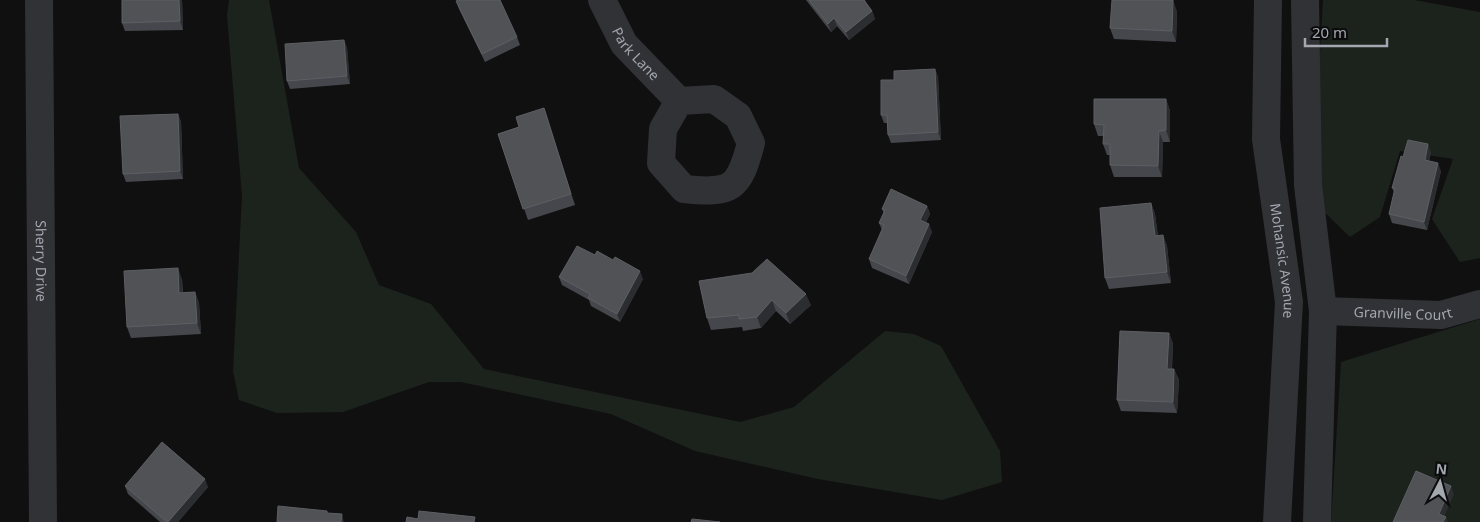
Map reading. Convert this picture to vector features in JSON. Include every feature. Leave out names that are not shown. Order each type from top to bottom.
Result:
[{"type":"street","name":"Sherry Drive","points":[[39,0],[43,522]]},
{"type":"street","name":"Park Lane","points":[[602,0],[624,44],[679,101]]},
{"type":"street","name":"Mohansic Avenue","points":[[1268,0],[1266,139],[1289,302],[1277,522]]},
{"type":"street","points":[[1305,0],[1308,186],[1323,311],[1317,522]]},
{"type":"street","name":"Granville Court","points":[[1323,311],[1441,315],[1480,304]]},
{"type":"shaded area","points":[[229,0],[269,0],[299,168],[356,232],[379,285],[431,304],[484,369],[740,422],[794,407],[885,331],[914,334],[941,346],[1000,451],[1002,482],[942,500],[818,479],[695,451],[611,414],[461,382],[429,382],[343,412],[277,413],[239,400],[233,371],[242,196],[227,15]]},
{"type":"shaded area","points":[[1323,0],[1414,0],[1480,12],[1480,258],[1460,262],[1432,219],[1453,159],[1400,151],[1380,217],[1350,237],[1318,206],[1319,70]]},
{"type":"shaded area","points":[[1480,319],[1480,522],[1331,522],[1341,362]]},
{"type":"building","points":[[122,0],[179,0],[180,21],[122,23]]},
{"type":"building","points":[[500,0],[517,37],[482,54],[456,1]]},
{"type":"building","points":[[809,0],[864,0],[872,11],[846,32],[834,18],[828,24]]},
{"type":"building","points":[[1112,0],[1173,0],[1172,31],[1110,28]]},
{"type":"building","points":[[344,40],[347,76],[287,81],[285,44]]},
{"type":"building","points":[[935,69],[938,132],[888,135],[887,115],[881,115],[881,80],[894,80],[894,71]]},
{"type":"building","points":[[1094,99],[1166,99],[1166,130],[1159,131],[1158,166],[1110,165],[1110,144],[1103,144],[1104,125],[1094,124]]},
{"type":"building","points":[[544,108],[571,194],[523,209],[498,134],[519,127],[516,117]]},
{"type":"building","points":[[178,114],[180,171],[123,174],[120,116]]},
{"type":"building","points":[[1408,140],[1428,144],[1425,160],[1438,163],[1424,222],[1389,214],[1395,188],[1392,188],[1401,156],[1403,157]]},
{"type":"building","points":[[891,189],[927,206],[920,220],[929,224],[906,276],[869,259],[884,225],[879,223],[885,210],[882,209]]},
{"type":"building","points":[[1151,203],[1155,236],[1163,235],[1167,272],[1105,278],[1100,208]]},
{"type":"building","points":[[577,246],[595,255],[597,251],[613,260],[615,257],[640,271],[617,314],[588,298],[590,294],[559,277]]},
{"type":"building","points":[[767,259],[806,294],[786,313],[772,300],[757,317],[739,319],[739,315],[707,318],[699,281],[752,273]]},
{"type":"building","points":[[178,268],[179,293],[195,292],[197,323],[127,327],[124,271]]},
{"type":"building","points":[[1120,331],[1169,333],[1167,369],[1174,369],[1173,402],[1117,400]]},
{"type":"building","points":[[162,442],[205,479],[168,522],[125,486]]},
{"type":"building","points":[[1416,471],[1451,486],[1439,514],[1446,517],[1443,522],[1393,522]]},
{"type":"building","points":[[278,506],[342,514],[341,522],[277,522]]},
{"type":"building","points":[[419,511],[475,517],[474,522],[406,522],[407,517],[418,519]]},
{"type":"building","points":[[692,519],[720,522],[691,522]]}]
